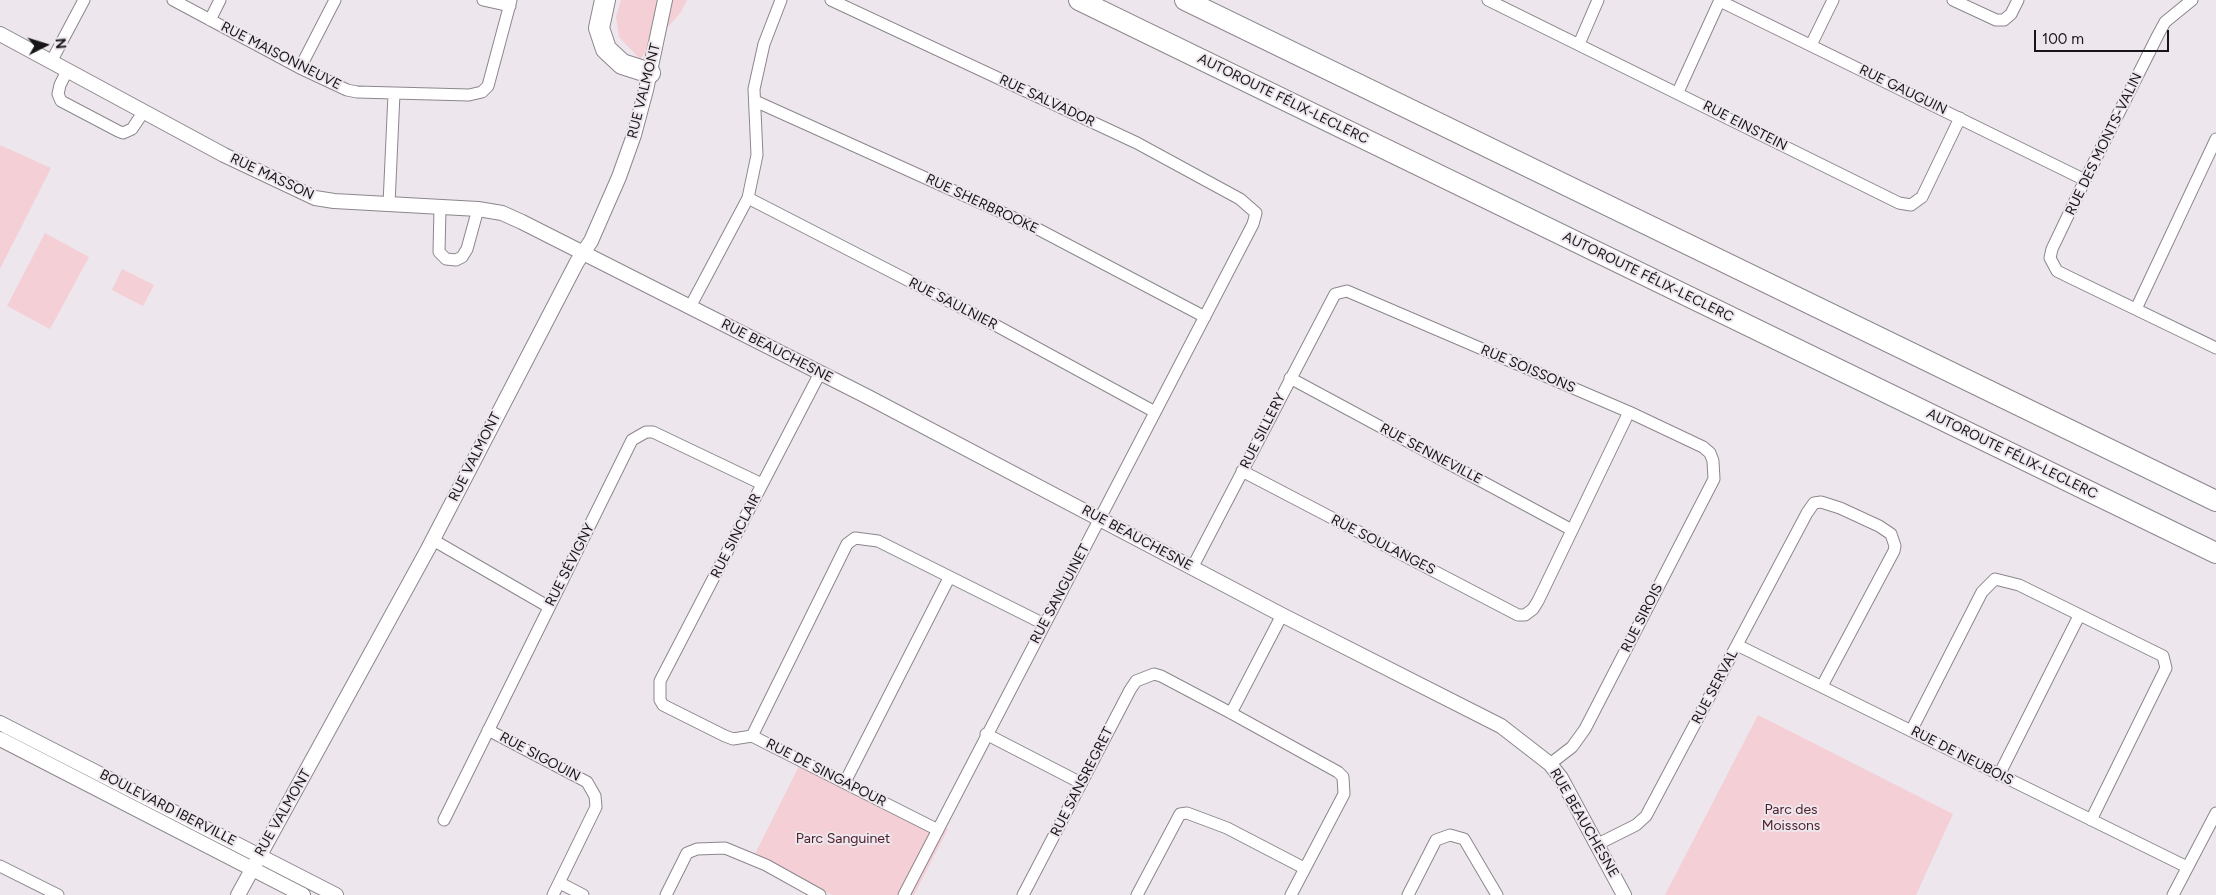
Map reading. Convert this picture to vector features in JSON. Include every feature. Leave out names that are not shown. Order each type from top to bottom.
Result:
[{"type":"highway","points":[[605,0],[599,28],[606,49],[622,64],[650,73]]},
{"type":"highway","name":"AUTOROUTE FÉLIX-LECLERC","points":[[1080,0],[2216,553]]},
{"type":"highway","points":[[1185,0],[2216,502]]},
{"type":"street","points":[[51,62],[84,0]]},
{"type":"street","name":"RUE MAISONNEUVE","points":[[173,0],[300,68],[347,90],[394,94],[469,95],[482,92],[488,86],[510,3],[482,0]]},
{"type":"street","points":[[210,20],[220,0]]},
{"type":"street","points":[[300,68],[335,0]]},
{"type":"street","name":"RUE VALMONT","points":[[238,895],[432,540],[606,209],[628,156],[650,73],[665,0]]},
{"type":"street","points":[[690,307],[748,198],[757,155],[754,89],[758,69],[780,0]]},
{"type":"street","name":"RUE SALVADOR","points":[[831,0],[1137,143],[1240,199],[1256,213]]},
{"type":"street","name":"RUE EINSTEIN","points":[[1488,0],[1678,92],[1899,204],[1912,205],[1922,197],[1960,118]]},
{"type":"street","points":[[1579,44],[1598,0]]},
{"type":"street","points":[[1678,92],[1720,0]]},
{"type":"street","name":"RUE GAUGUIN","points":[[1720,0],[2085,180]]},
{"type":"street","points":[[1811,45],[1833,0]]},
{"type":"street","points":[[1953,0],[1996,20],[2004,20],[2011,14],[2018,0]]},
{"type":"street","name":"RUE DES MONTS-VALIN","points":[[2136,309],[2057,271],[2050,258],[2052,249],[2085,180],[2165,22],[2192,0]]},
{"type":"street","name":"RUE MASSON","points":[[0,34],[224,155],[315,198],[440,208],[478,209],[508,215],[584,252]]},
{"type":"street","points":[[67,71],[58,94],[62,101],[118,131],[127,132],[132,129],[144,111]]},
{"type":"street","points":[[389,204],[394,94]]},
{"type":"street","name":"RUE SHERBROOKE","points":[[755,101],[1034,227],[1205,317]]},
{"type":"street","points":[[2216,139],[2136,309],[2216,348]]},
{"type":"street","name":"RUE SAULNIER","points":[[748,198],[997,326],[1155,412]]},
{"type":"street","points":[[440,208],[440,252],[446,259],[456,260],[462,257],[467,249],[478,209]]},
{"type":"street","name":"RUE SANGUINET","points":[[904,895],[986,734],[1101,519],[1254,224],[1256,213]]},
{"type":"street","name":"RUE BEAUCHESNE","points":[[584,252],[1101,519],[1282,615],[1501,726],[1550,764],[1561,778],[1624,895]]},
{"type":"street","name":"RUE SOISSONS","points":[[1335,294],[1346,291],[1372,301],[1629,412],[1704,447],[1713,461]]},
{"type":"street","name":"RUE SILLERY","points":[[1192,568],[1335,294]]},
{"type":"street","name":"RUE SINCLAIR","points":[[660,700],[660,681],[820,373]]},
{"type":"street","name":"RUE SENNEVILLE","points":[[1290,378],[1572,530]]},
{"type":"street","points":[[1572,530],[1629,412]]},
{"type":"street","name":"RUE SÉVIGNY","points":[[444,820],[632,440],[646,432],[653,432],[762,484]]},
{"type":"street","name":"RUE SIROIS","points":[[1550,764],[1572,747],[1588,723],[1714,479],[1713,461]]},
{"type":"street","name":"RUE SOULANGES","points":[[1242,471],[1518,615],[1525,615],[1534,609],[1572,530]]},
{"type":"street","name":"RUE SERVAL","points":[[1596,845],[1636,824],[1646,816],[1811,506],[1821,502],[1840,508],[1891,534],[1895,546],[1822,686]]},
{"type":"street","points":[[752,736],[846,544],[855,538],[878,541],[1044,624]]},
{"type":"street","points":[[432,540],[549,607]]},
{"type":"street","points":[[845,782],[949,578]]},
{"type":"street","points":[[1911,731],[1982,592],[1995,579],[2019,585],[2163,656],[2166,668],[2091,820]]},
{"type":"street","points":[[1282,615],[1230,713],[1338,772],[1343,777],[1344,790],[1291,895]]},
{"type":"street","points":[[1999,775],[2079,616]]},
{"type":"street","name":"RUE DE NEUBOIS","points":[[1737,644],[2187,867]]},
{"type":"street","name":"RUE SANSREGRET","points":[[1023,895],[1136,681],[1146,675],[1162,676],[1230,713]]},
{"type":"street","name":"RUE DE SINGAPOUR","points":[[660,700],[669,708],[725,736],[733,739],[752,736],[938,830]]},
{"type":"street","name":"BOULEVARD IBERVILLE","points":[[0,722],[260,854],[336,895]]},
{"type":"street","name":"RUE SIGOUIN","points":[[488,730],[587,782],[595,796],[596,807],[553,895]]},
{"type":"street","points":[[986,734],[1081,784]]},
{"type":"street","name":"BOULEVARD IBERVILLE","points":[[0,738],[303,895]]},
{"type":"street","points":[[72,776],[79,763]]},
{"type":"street","points":[[1138,895],[1180,814],[1187,813],[1227,828],[1304,868]]},
{"type":"street","points":[[2173,895],[2216,813]]},
{"type":"street","points":[[1408,895],[1436,840],[1441,837],[1456,836],[1464,839],[1496,895]]},
{"type":"street","points":[[666,895],[687,853],[697,849],[719,848],[746,855],[820,895]]},
{"type":"street","points":[[0,866],[58,895]]},
{"type":"street","points":[[560,884],[583,895]]},
{"type":"green space","points":[[621,0],[687,0],[681,12],[640,59],[619,37],[616,17]]},
{"type":"green space","points":[[0,145],[51,168],[0,269]]},
{"type":"green space","points":[[45,233],[89,257],[50,329],[7,306]]},
{"type":"green space","points":[[122,269],[154,285],[143,306],[112,290]]},
{"type":"green space","name":"Parc des Moissons","points":[[1758,715],[1953,814],[1916,895],[1665,895]]},
{"type":"green space","name":"Parc Sanguinet","points":[[803,758],[948,829],[914,895],[832,895],[755,854]]}]
